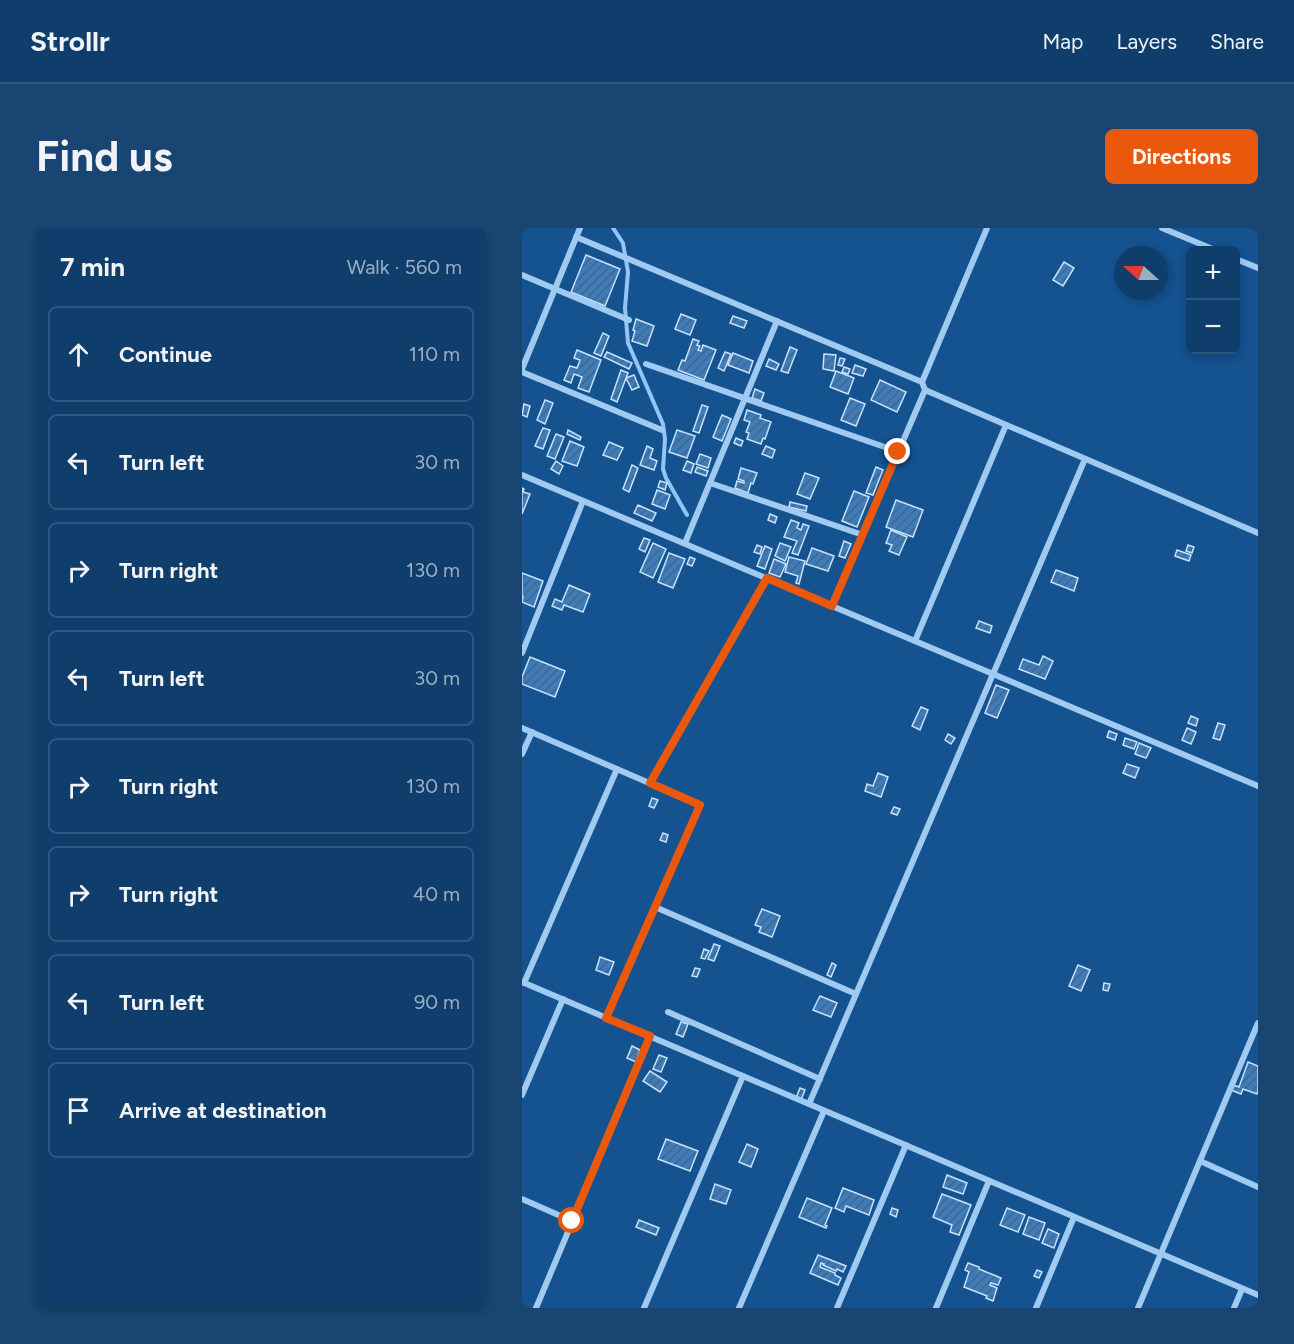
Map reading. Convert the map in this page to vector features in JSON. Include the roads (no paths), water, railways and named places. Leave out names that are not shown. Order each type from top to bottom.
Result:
[{"type":"street","points":[[580,228],[522,370],[662,430]]},
{"type":"street","points":[[832,606],[925,390],[922,382],[987,228]]},
{"type":"street","points":[[1162,228],[1205,246]]},
{"type":"street","points":[[576,237],[922,382]]},
{"type":"street","points":[[1240,261],[1258,268]]},
{"type":"street","points":[[522,275],[629,320]]},
{"type":"street","points":[[685,543],[777,321]]},
{"type":"street","points":[[646,364],[898,452]]},
{"type":"street","points":[[925,390],[1258,532]]},
{"type":"street","points":[[915,641],[1006,425]]},
{"type":"street","points":[[809,1104],[1085,459]]},
{"type":"street","points":[[522,475],[1258,786]]},
{"type":"street","points":[[710,483],[863,535]]},
{"type":"street","points":[[522,653],[584,501]]},
{"type":"street","points":[[650,783],[767,578]]},
{"type":"street","points":[[522,728],[700,805],[606,1018]]},
{"type":"street","points":[[522,754],[532,732]]},
{"type":"street","points":[[617,769],[523,982],[1258,1296]]},
{"type":"street","points":[[655,907],[856,994]]},
{"type":"street","points":[[522,1095],[563,999]]},
{"type":"street","points":[[668,1012],[820,1078]]},
{"type":"street","points":[[1138,1308],[1258,1023]]},
{"type":"street","points":[[536,1308],[650,1036]]},
{"type":"street","points":[[644,1308],[742,1076]]},
{"type":"street","points":[[739,1308],[824,1111]]},
{"type":"street","points":[[837,1308],[906,1145]]},
{"type":"street","points":[[1200,1161],[1258,1187]]},
{"type":"street","points":[[936,1308],[989,1181]]},
{"type":"street","points":[[522,1199],[572,1221]]},
{"type":"street","points":[[1036,1308],[1074,1217]]},
{"type":"street","points":[[1234,1308],[1242,1289]]},
{"type":"waterway","points":[[613,228],[623,243],[628,272],[625,308],[628,343],[663,424],[665,439],[663,469],[666,478],[687,515]]}]
